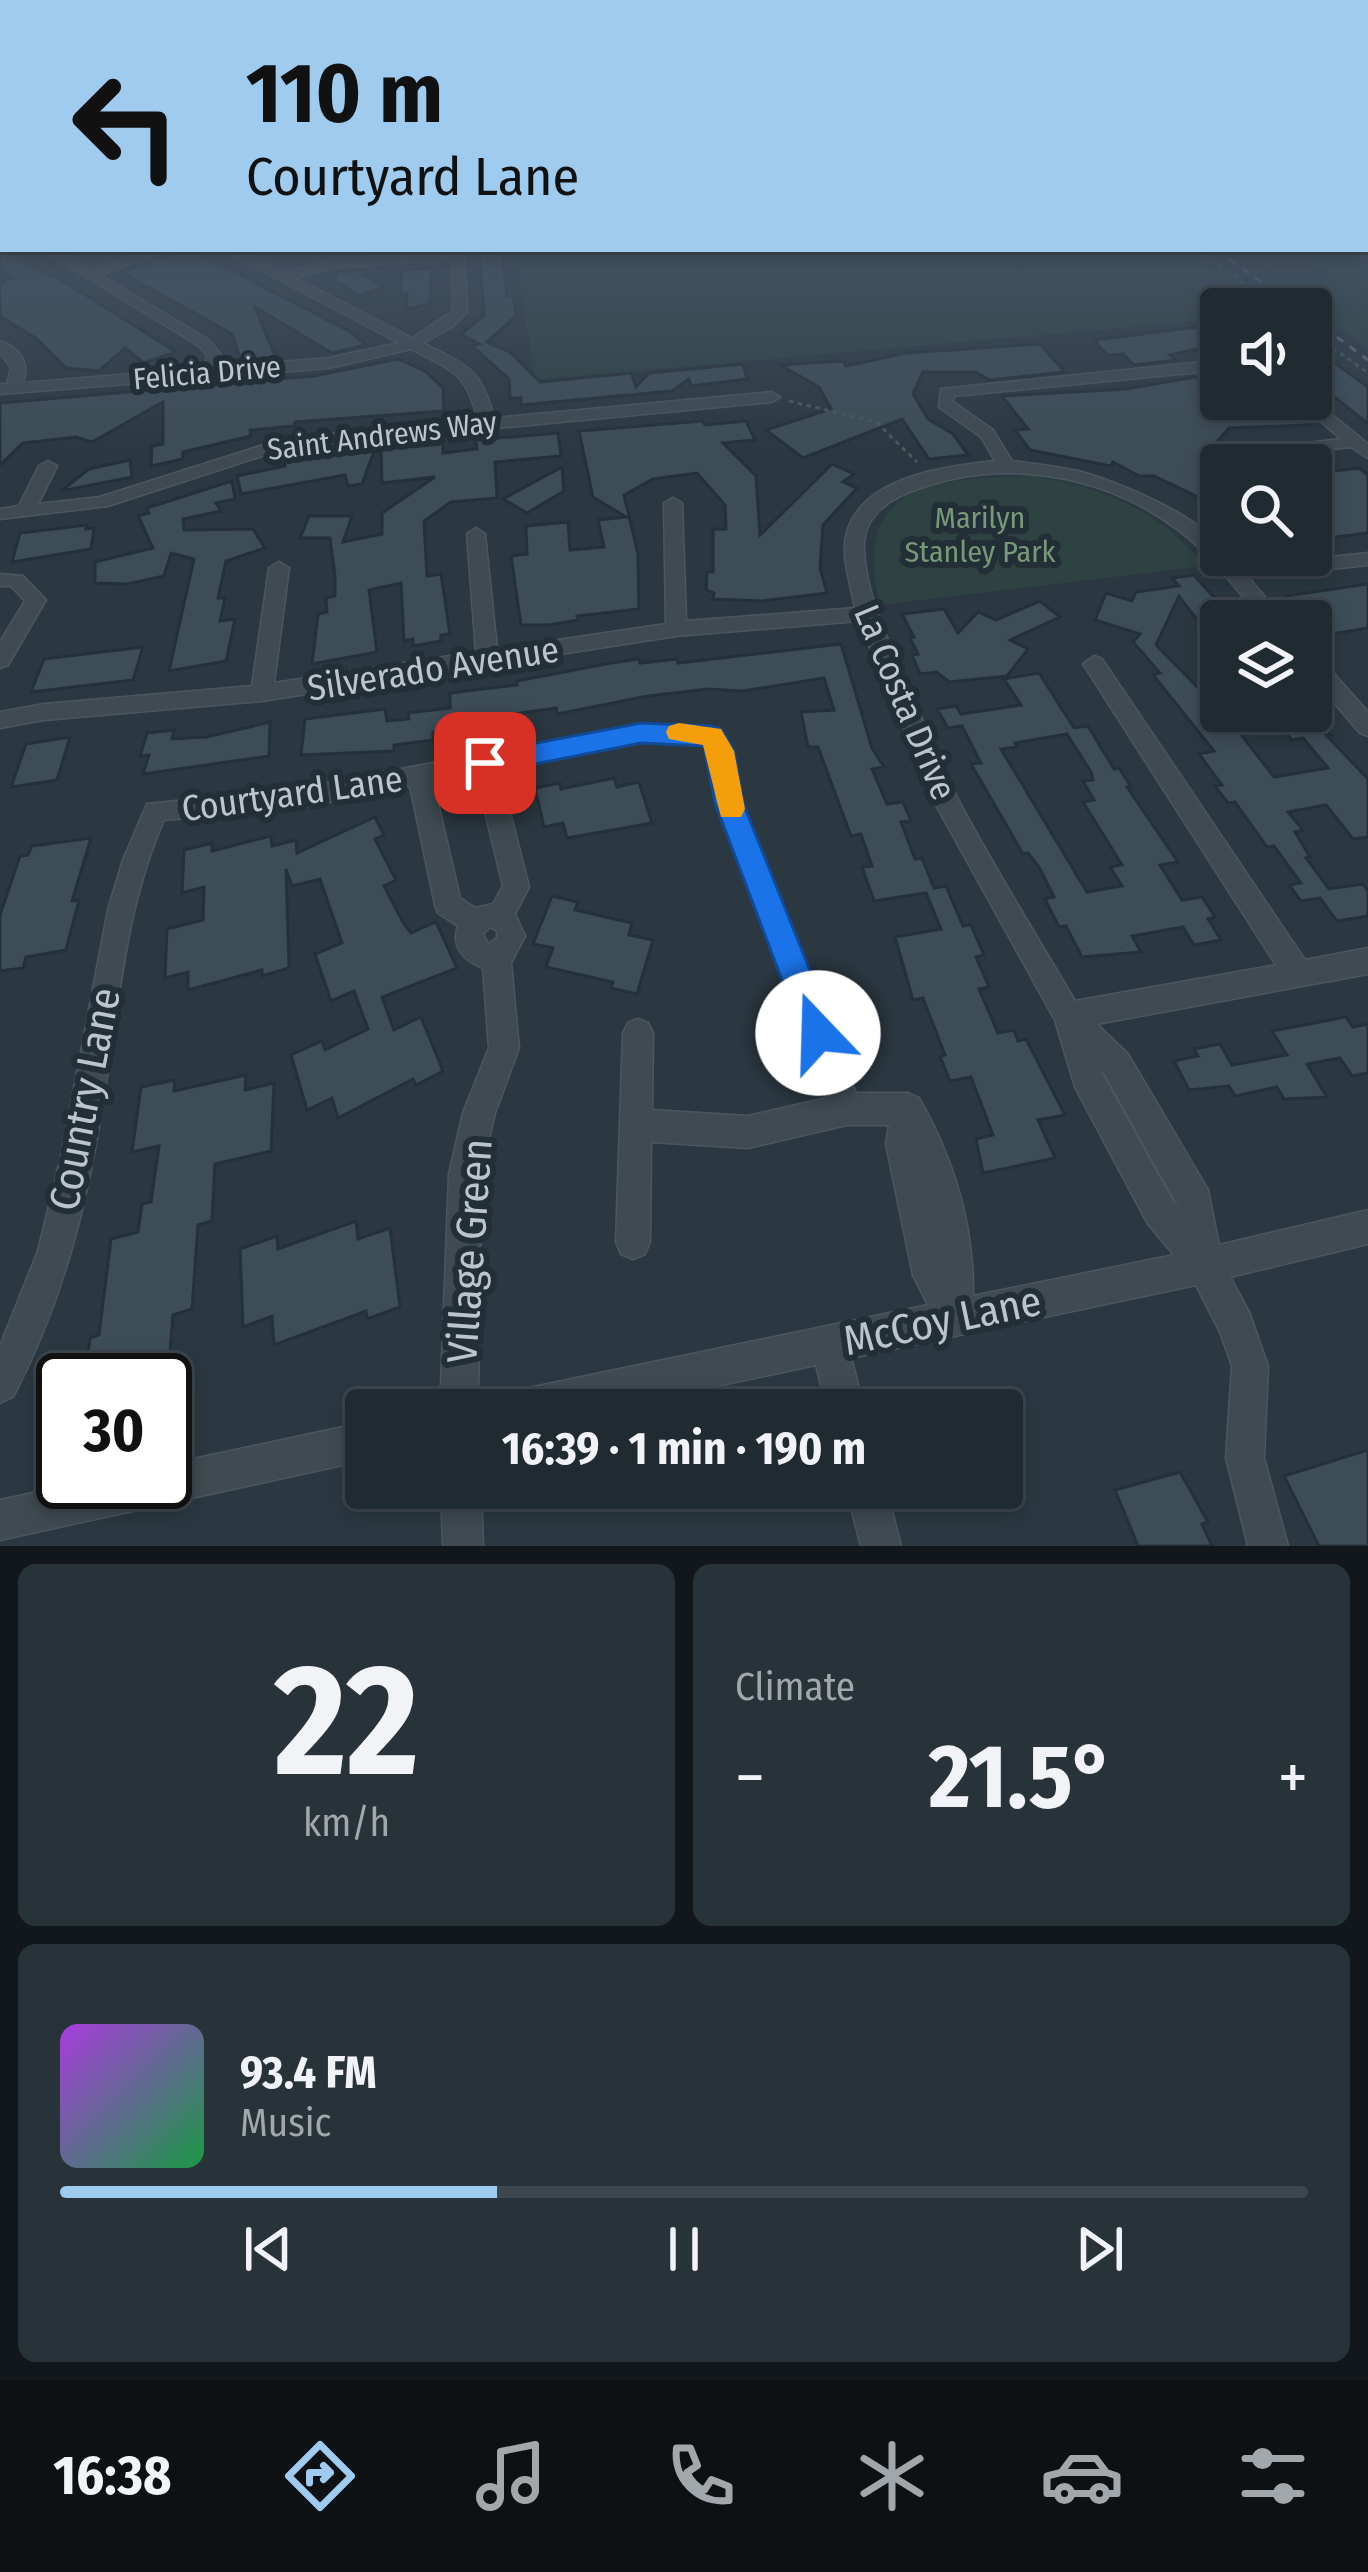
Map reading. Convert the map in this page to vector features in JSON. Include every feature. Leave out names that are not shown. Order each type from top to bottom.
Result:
[{"type":"street","points":[[142,305],[204,343],[214,355],[211,373]]},
{"type":"street","points":[[339,305],[476,384],[488,423]]},
{"type":"street","name":"Felicia Drive","points":[[6,389],[368,358],[410,342],[460,312],[460,305]]},
{"type":"street","points":[[0,345],[22,368],[6,389]]},
{"type":"street","points":[[1006,465],[986,434],[945,404],[947,392],[1200,367]]},
{"type":"street","name":"Saint Andrews Way","points":[[0,514],[102,502],[285,443],[772,397]]},
{"type":"street","points":[[1329,420],[1361,447]]},
{"type":"street","name":"La Costa Drive","points":[[1200,540],[1150,504],[1077,476],[1006,465],[931,476],[886,495],[865,513],[854,550],[866,614],[948,805],[1068,1016],[1086,1076],[1160,1212],[1205,1265],[1236,1325],[1250,1366],[1246,1458],[1268,1546]]},
{"type":"street","points":[[25,512],[48,466]]},
{"type":"street","points":[[673,503],[676,629]]},
{"type":"street","points":[[476,534],[487,662]]},
{"type":"street","points":[[1332,563],[1368,559]]},
{"type":"street","points":[[262,694],[279,568]]},
{"type":"street","name":"La Costa Drive","points":[[1235,576],[1256,600]]},
{"type":"street","points":[[0,580],[16,580],[36,600],[0,660]]},
{"type":"street","name":"Silverado Avenue","points":[[0,720],[44,712],[262,694],[676,629],[866,614]]},
{"type":"street","points":[[1094,664],[1298,974]]},
{"type":"street","points":[[1332,686],[1368,727]]},
{"type":"street","name":"Courtyard Lane","points":[[156,811],[294,799],[641,733],[712,736],[720,751],[729,803],[847,1108]]},
{"type":"street","points":[[419,776],[448,905],[488,920],[516,887],[485,763]]},
{"type":"street","name":"Country Lane","points":[[0,1384],[43,1283],[68,1199],[120,907],[156,811]]},
{"type":"street","name":"Village Green","points":[[460,1389],[465,1174],[479,1113],[504,1048],[496,954],[472,950],[468,937],[488,920]]},
{"type":"street","points":[[1068,1016],[1368,961]]},
{"type":"street","points":[[633,1242],[638,1034]]},
{"type":"street","points":[[634,1125],[748,1132],[847,1108],[908,1109],[902,1144],[929,1274],[955,1316]]},
{"type":"street","name":"McCoy Lane","points":[[614,1389],[1368,1227]]},
{"type":"street","points":[[829,1344],[841,1389]]},
{"type":"street","points":[[0,1520],[345,1446]]},
{"type":"street","points":[[462,1509],[463,1546]]},
{"type":"street","points":[[871,1509],[881,1546]]},
{"type":"path","points":[[1332,347],[1368,373]]},
{"type":"path","points":[[772,397],[876,422],[931,476]]},
{"type":"green space","points":[[524,305],[1200,305],[1200,321],[535,380]]},
{"type":"green space","points":[[1332,305],[1367,305],[1368,348],[1332,323]]},
{"type":"green space","name":"Marilyn Stanley Park","points":[[1033,476],[1107,495],[1169,530],[1200,560],[1200,567],[880,605],[874,564],[877,533],[889,511],[909,495],[964,480]]},
{"type":"building","points":[[0,305],[102,305],[176,352],[144,363],[125,348],[99,371],[66,368],[37,339],[0,316]]},
{"type":"building","points":[[180,305],[299,305],[366,345],[332,353],[255,307],[276,358],[241,361],[232,334]]},
{"type":"building","points":[[483,305],[514,305],[516,316],[487,342],[510,352],[540,382],[631,373],[636,387],[649,373],[743,364],[747,379],[691,386],[689,379],[672,391],[521,405],[521,398],[510,398],[509,379],[472,346],[479,344],[461,334],[484,315]]},
{"type":"building","points":[[1200,327],[1200,348],[1170,355],[1176,360],[1134,365],[1123,354],[1107,355],[1094,340]]},
{"type":"building","points":[[1040,344],[1065,372],[989,380],[976,372],[923,372],[913,394],[928,419],[953,434],[968,455],[929,459],[902,419],[803,458],[766,430],[831,409],[819,387],[780,365],[843,361],[846,366],[906,353]]},
{"type":"building","points":[[398,359],[425,371],[443,388],[444,411],[250,430],[251,436],[183,452],[183,459],[151,466],[152,446],[163,444],[163,402],[92,442],[76,437],[23,443],[0,465],[0,403],[314,376]]},
{"type":"building","points":[[1332,361],[1368,387],[1368,424],[1332,395]]},
{"type":"building","points":[[1195,377],[1200,382],[1200,420],[1302,420],[1308,425],[1229,428],[1215,444],[1200,444],[1200,500],[1113,462],[1111,466],[1030,450],[1015,430],[1028,429],[1002,396],[1126,389]]},
{"type":"building","points":[[703,421],[705,425],[746,421],[755,440],[723,443],[756,476],[760,535],[832,464],[854,474],[843,482],[857,488],[823,525],[820,568],[827,593],[762,601],[713,599],[714,593],[706,590],[707,572],[713,572],[713,529],[726,529],[725,505],[697,473],[653,479],[624,495],[638,554],[639,609],[577,616],[578,620],[549,625],[521,625],[511,556],[527,554],[526,526],[568,522],[570,550],[604,547],[598,520],[626,517],[593,497],[579,431]]},
{"type":"building","points":[[558,433],[561,456],[495,462],[497,498],[451,502],[424,521],[427,576],[441,574],[450,634],[441,635],[441,641],[413,646],[413,639],[404,641],[401,583],[369,590],[377,652],[312,664],[318,614],[327,612],[326,598],[335,596],[335,576],[330,538],[300,538],[309,516],[352,516],[343,542],[382,534],[382,513],[435,477],[382,483],[381,449],[443,444],[443,453],[477,449],[476,440]]},
{"type":"building","points":[[347,450],[346,454],[374,451],[362,484],[348,486],[345,475],[241,494],[237,476],[285,466],[284,461]]},
{"type":"building","points":[[130,460],[132,477],[61,491],[89,469]]},
{"type":"building","points":[[562,467],[564,491],[527,513],[503,499]]},
{"type":"building","points":[[1359,468],[1368,475],[1368,533],[1332,537],[1332,471]]},
{"type":"building","points":[[232,481],[235,499],[216,503],[221,511],[183,519],[184,530],[253,529],[265,548],[226,561],[218,598],[225,598],[220,621],[235,619],[226,661],[169,671],[194,559],[171,553],[164,576],[127,584],[95,583],[95,562],[153,548],[138,516],[149,513],[147,508]]},
{"type":"building","points":[[87,525],[86,529],[94,528],[91,549],[12,562],[20,533]]},
{"type":"building","points":[[1194,575],[1216,600],[1200,600],[1200,624],[1179,596],[1156,645],[1200,690],[1200,732],[1239,732],[1274,777],[1328,768],[1303,738],[1292,740],[1286,732],[1328,732],[1331,735],[1326,735],[1368,779],[1368,837],[1353,839],[1326,805],[1288,812],[1303,830],[1295,832],[1310,857],[1306,858],[1329,889],[1363,884],[1368,891],[1368,916],[1337,921],[1320,898],[1301,901],[1289,885],[1301,883],[1274,846],[1267,847],[1235,802],[1228,803],[1215,786],[1222,785],[1199,754],[1214,751],[1153,675],[1160,673],[1133,642],[1140,634],[1095,620],[1106,593],[1132,601],[1136,592],[1179,586],[1172,578]]},
{"type":"building","points":[[1368,584],[1368,628],[1332,634],[1332,600],[1290,600],[1286,596]]},
{"type":"building","points":[[1040,601],[1060,617],[1010,640],[1028,649],[1007,676],[949,682],[937,672],[920,674],[912,655],[918,654],[910,638],[914,637],[902,614],[944,609],[958,633],[978,612],[996,620]]},
{"type":"building","points":[[841,644],[872,748],[884,767],[872,769],[887,804],[903,802],[911,821],[901,822],[915,859],[922,858],[934,888],[946,886],[963,926],[971,925],[984,955],[976,957],[989,987],[979,989],[998,1033],[1014,1030],[1018,1041],[1026,1039],[1065,1115],[1038,1120],[1055,1158],[983,1173],[976,1139],[993,1135],[971,1077],[950,1081],[923,998],[913,1000],[895,937],[941,929],[926,893],[874,901],[862,867],[872,866],[861,834],[851,836],[818,747],[808,747],[801,712],[834,710],[824,678],[743,691],[708,689],[648,696],[557,714],[556,708],[507,715],[508,723],[433,732],[433,740],[394,745],[394,751],[301,755],[305,719],[385,709],[387,721],[409,719],[408,713],[450,708],[450,693],[517,685],[517,681],[611,663],[677,659],[678,663]]},
{"type":"building","points":[[143,647],[133,680],[31,692],[44,659]]},
{"type":"building","points":[[1039,673],[1074,728],[1088,726],[1178,862],[1160,865],[1182,900],[1202,897],[1215,917],[1208,919],[1221,940],[1194,945],[1183,927],[1132,936],[1141,952],[1082,957],[1045,899],[1054,897],[1039,867],[1028,853],[1023,854],[971,764],[981,763],[962,726],[948,728],[937,709],[956,706],[961,714],[1021,705],[1004,679]],"holes":[[[1067,734],[1093,780],[1083,781],[1094,800],[1083,802],[1122,865],[1110,867],[1122,886],[1087,892],[1001,749]]]},
{"type":"building","points":[[270,722],[269,756],[143,774],[149,755],[140,756],[147,733],[174,730],[172,739],[207,737]]},
{"type":"building","points":[[70,737],[57,780],[11,787],[26,744]]},
{"type":"building","points":[[614,778],[617,787],[639,782],[652,823],[567,838],[563,823],[544,827],[535,788],[560,783],[561,789]]},
{"type":"building","points":[[375,817],[384,835],[375,839],[396,880],[384,886],[404,924],[411,933],[436,922],[457,968],[382,997],[394,1030],[421,1017],[443,1071],[416,1085],[413,1079],[338,1118],[332,1098],[307,1110],[291,1055],[322,1041],[325,1050],[368,1029],[354,991],[331,1001],[315,954],[342,943],[320,879],[292,886],[286,869],[289,968],[262,976],[262,970],[188,990],[188,972],[165,978],[167,929],[203,920],[204,887],[182,893],[184,850],[212,843],[212,851],[271,836],[272,846],[296,840],[297,853]]},
{"type":"building","points":[[91,838],[72,901],[79,900],[66,950],[26,957],[23,968],[0,971],[0,915],[20,856],[28,855],[32,846]]},
{"type":"building","points":[[552,896],[578,902],[575,910],[632,923],[629,935],[653,940],[637,994],[611,988],[613,982],[546,967],[553,948],[533,944]]},
{"type":"building","points":[[1346,1017],[1353,1027],[1368,1024],[1368,1073],[1352,1076],[1340,1058],[1307,1064],[1327,1097],[1284,1099],[1277,1087],[1235,1096],[1229,1086],[1189,1090],[1174,1061],[1198,1056],[1194,1049],[1220,1044],[1232,1065],[1287,1055],[1272,1031]]},
{"type":"building","points":[[246,1075],[245,1090],[274,1083],[271,1151],[215,1164],[212,1221],[198,1225],[192,1309],[173,1315],[170,1352],[88,1353],[90,1338],[99,1335],[111,1239],[138,1232],[142,1204],[151,1202],[159,1146],[132,1152],[141,1087],[175,1080],[174,1091]]},
{"type":"building","points":[[356,1221],[358,1239],[390,1228],[400,1307],[367,1319],[366,1311],[274,1345],[272,1316],[243,1327],[240,1249],[277,1236],[278,1249]]},
{"type":"building","points":[[1368,1450],[1368,1546],[1319,1546],[1284,1476]]},
{"type":"building","points":[[1180,1472],[1208,1522],[1202,1524],[1212,1546],[1138,1546],[1115,1490]]},
{"type":"railway","points":[[1332,333],[1368,360]]},
{"type":"slow traffic","points":[[679,732],[712,736],[720,751],[731,809]]},
{"type":"route","points":[[485,763],[641,733],[712,736],[720,751],[729,803],[818,1033]]}]
